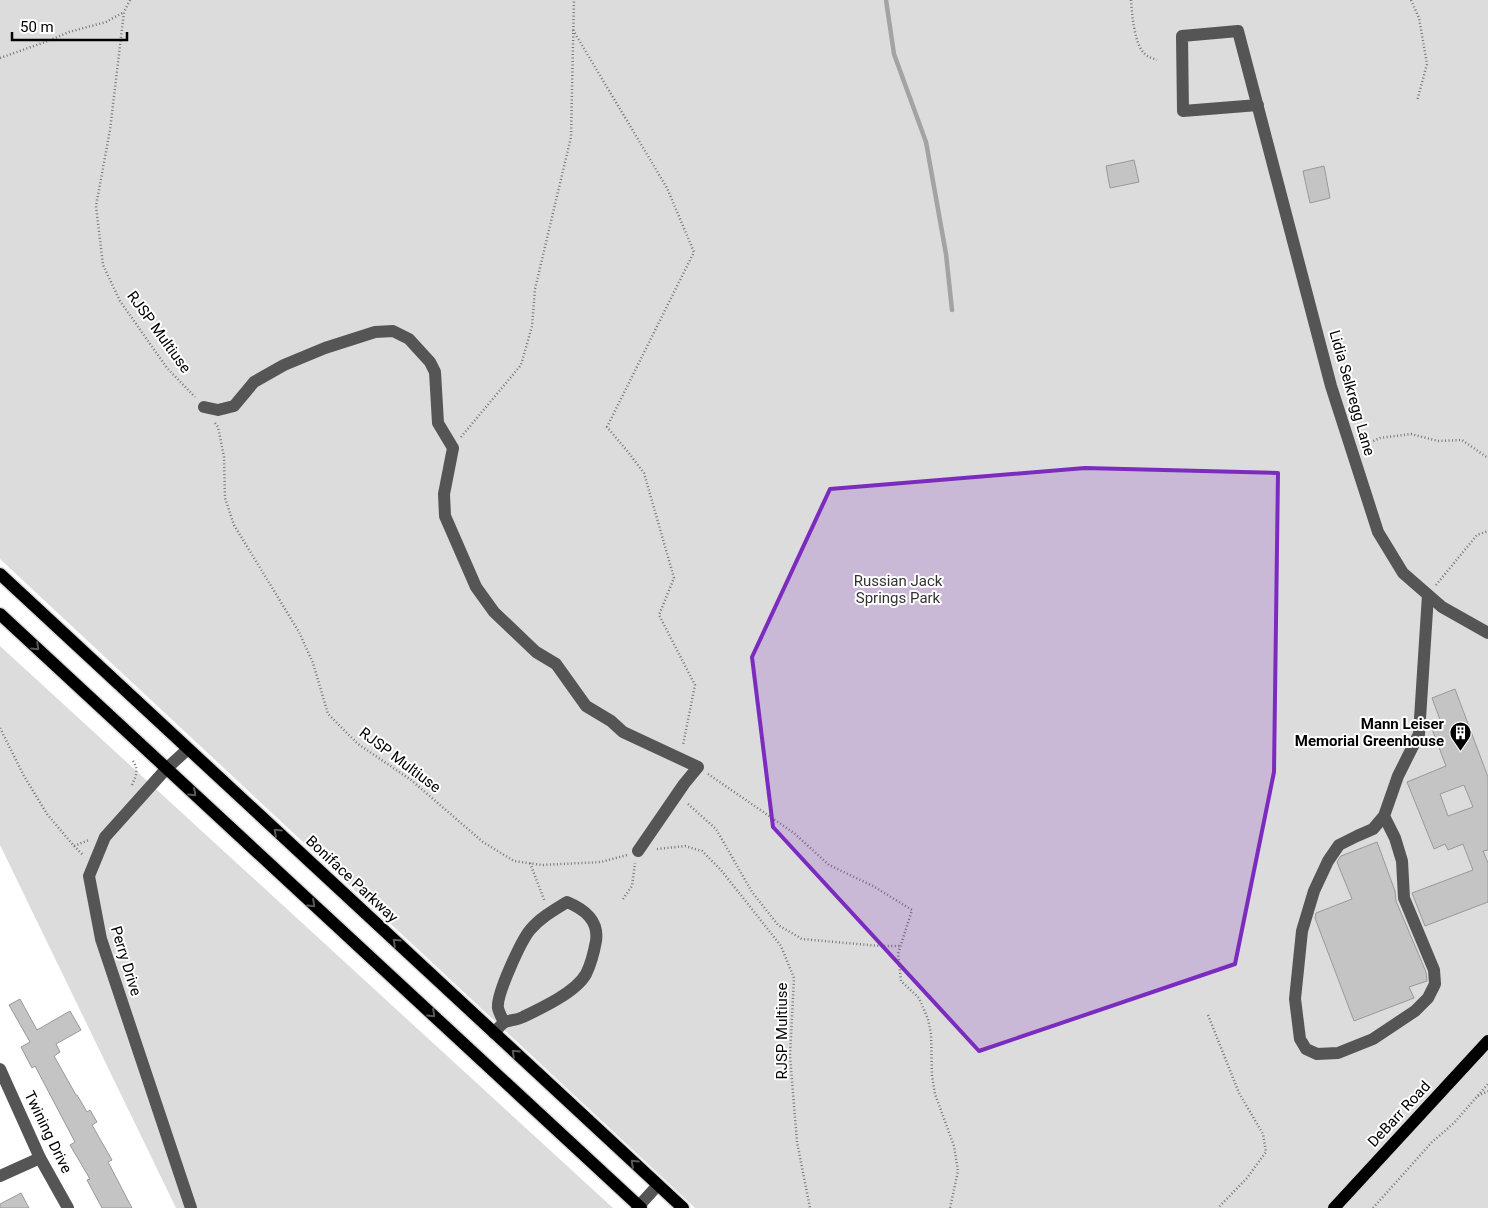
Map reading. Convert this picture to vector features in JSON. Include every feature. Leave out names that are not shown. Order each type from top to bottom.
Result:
[{"type":"main road","name":"Boniface Parkway","points":[[0,574],[683,1208]]},
{"type":"main road","points":[[0,614],[639,1207]]},
{"type":"main road","name":"DeBarr Road","points":[[1334,1208],[1488,1041]]},
{"type":"street","name":"Lidia Selkregg Lane","points":[[1259,110],[1183,111],[1182,36],[1238,31],[1259,110],[1332,386],[1378,532],[1403,573],[1442,607],[1488,633]]},
{"type":"street","points":[[204,406],[218,410],[234,406],[254,382],[284,364],[324,348],[375,332],[393,331],[409,339],[430,362],[435,372],[438,424],[453,448],[444,494],[445,516],[476,588],[490,606],[536,652],[556,664],[586,706],[611,721],[624,732],[698,767],[678,792],[638,851]]},
{"type":"street","points":[[1384,816],[1395,838],[1402,861],[1404,898],[1434,970],[1435,984],[1428,998],[1416,1011],[1373,1038],[1338,1053],[1317,1054],[1306,1048],[1300,1039],[1295,999],[1302,931],[1314,891],[1328,861],[1339,845],[1373,829],[1384,816],[1398,776],[1419,734],[1428,595]]},
{"type":"street","name":"Perry Drive","points":[[188,749],[166,769],[105,837],[90,876],[101,939],[191,1208]]},
{"type":"street","points":[[494,1033],[504,1022],[518,1020],[558,998],[576,985],[585,975],[597,934],[593,919],[580,907],[567,902],[550,912],[530,930],[517,952],[505,980],[498,1008],[504,1022]]},
{"type":"street","name":"Twining Drive","points":[[0,1069],[40,1158],[68,1208]]},
{"type":"street","points":[[0,1176],[40,1158]]},
{"type":"street","points":[[639,1207],[658,1185]]},
{"type":"path","name":"RJSP Multiuse","points":[[130,0],[124,12],[110,130],[96,206],[103,264],[120,301],[162,361],[204,406],[218,427],[224,456],[225,498],[234,525],[299,632],[313,663],[328,714],[358,744],[411,780],[482,842],[514,861],[542,865],[601,862],[638,851],[685,846],[702,851],[721,870],[781,946],[794,978],[790,1056],[797,1142],[810,1208]]},
{"type":"path","points":[[453,448],[521,366],[528,342],[532,326],[535,289],[571,137],[574,0]]},
{"type":"path","points":[[1131,0],[1136,34],[1141,50],[1146,55],[1157,60]]},
{"type":"path","points":[[1411,0],[1419,18],[1427,64],[1417,101]]},
{"type":"path","points":[[0,58],[69,32],[106,22],[124,12]]},
{"type":"path","points":[[573,30],[667,188],[694,252],[607,427],[644,473],[674,578],[659,615],[695,686],[680,758]]},
{"type":"path","points":[[1367,444],[1380,438],[1411,434],[1438,441],[1462,440],[1488,458]]},
{"type":"path","points":[[1428,595],[1476,535],[1488,531]]},
{"type":"path","points":[[0,728],[24,776],[58,827],[74,846],[91,838]]},
{"type":"path","points":[[130,789],[137,775],[136,766],[133,761]]},
{"type":"path","points":[[698,767],[794,833],[830,865],[873,886],[912,910],[898,954],[901,981],[919,998],[928,1019],[931,1034],[932,1076],[935,1094],[954,1146],[958,1171],[950,1208]]},
{"type":"path","points":[[678,792],[692,809],[716,830],[752,892],[778,925],[802,939],[900,946]]},
{"type":"path","points":[[623,899],[632,886],[638,851]]},
{"type":"path","points":[[530,863],[538,888],[550,912]]},
{"type":"path","points":[[1208,1015],[1239,1093],[1263,1134],[1266,1152],[1246,1178],[1218,1208]]},
{"type":"path","points":[[1373,1208],[1432,1142],[1454,1123],[1488,1084]]},
{"type":"path","points":[[1475,1098],[1488,1091]]},
{"type":"highlighted area","points":[[1085,468],[1278,473],[1274,772],[1235,964],[979,1051],[773,827],[752,657],[830,489]]},
{"type":"green space","name":"Russian Jack Springs Park","points":[[0,0],[1488,0],[1488,1208],[695,1208],[0,559]]},
{"type":"green space","points":[[0,646],[613,1208],[176,1208],[0,845]]},
{"type":"building","points":[[1134,160],[1139,182],[1110,188],[1106,166]]},
{"type":"building","points":[[1324,166],[1330,198],[1310,203],[1303,171]]},
{"type":"building","points":[[1455,689],[1488,777],[1488,850],[1483,851],[1488,863],[1488,902],[1425,926],[1412,893],[1473,870],[1463,844],[1448,850],[1445,844],[1434,849],[1407,782],[1446,766],[1432,729],[1442,725],[1432,698]],"holes":[[[1464,785],[1473,807],[1448,816],[1440,794]]]},
{"type":"building","points":[[1377,842],[1395,891],[1396,901],[1426,972],[1427,981],[1409,987],[1414,998],[1354,1021],[1315,918],[1316,913],[1352,899],[1337,862],[1341,856]]},
{"type":"building","points":[[20,999],[37,1030],[70,1011],[81,1030],[56,1044],[60,1052],[54,1056],[87,1112],[90,1110],[97,1122],[92,1125],[112,1160],[108,1162],[132,1208],[102,1208],[87,1180],[90,1179],[70,1145],[75,1142],[35,1066],[32,1068],[21,1047],[30,1042],[9,1005]]},
{"type":"building","points":[[21,1193],[29,1208],[0,1208],[0,1204]]},
{"type":"waterway","points":[[886,0],[894,54],[926,142],[946,254],[952,310]]},
{"type":"place","name":"Mann Leiser Memorial Greenhouse","points":[[1460,752]]}]
